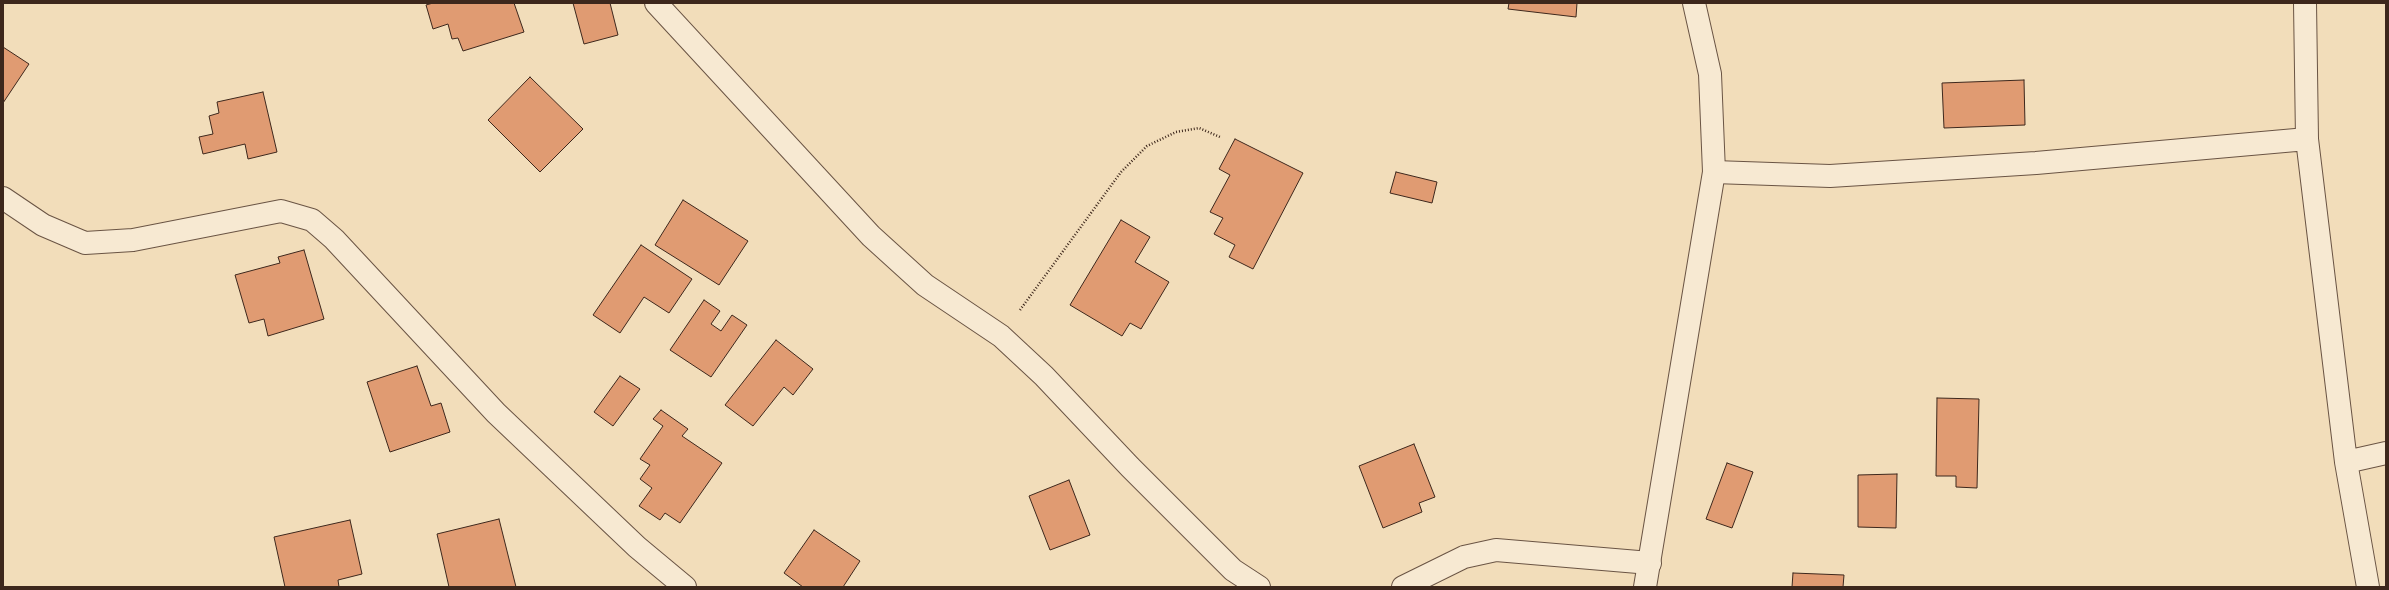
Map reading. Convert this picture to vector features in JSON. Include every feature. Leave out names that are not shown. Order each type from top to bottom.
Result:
[{"type":"street","points":[[656,3],[871,236],[925,285],[1001,336],[1044,376],[1130,466],[1233,570],[1259,587]]},
{"type":"street","points":[[1645,587],[1714,172],[1710,74],[1694,3]]},
{"type":"street","points":[[2305,3],[2307,140],[2346,462],[2368,587]]},
{"type":"street","points":[[1714,172],[1830,176],[2036,163],[2307,140]]},
{"type":"street","points":[[3,198],[43,225],[85,243],[133,240],[281,211],[312,220],[334,239],[496,413],[637,547],[685,587]]},
{"type":"street","points":[[2346,462],[2386,453]]},
{"type":"street","points":[[1403,587],[1464,557],[1496,550],[1650,563]]},
{"type":"path","points":[[1001,336],[1121,172],[1146,146],[1176,132],[1199,128],[1220,138]]},
{"type":"building","points":[[433,3],[514,3],[524,32],[463,51],[458,38],[452,39],[448,24],[433,29],[426,5]]},
{"type":"building","points":[[573,3],[610,3],[618,35],[584,44]]},
{"type":"building","points":[[1509,3],[1577,3],[1576,17],[1508,9]]},
{"type":"building","points":[[3,47],[29,64],[3,103]]},
{"type":"building","points":[[530,77],[583,129],[540,172],[488,120]]},
{"type":"building","points":[[2024,80],[2025,125],[1944,128],[1942,83]]},
{"type":"building","points":[[263,92],[277,152],[248,159],[245,144],[203,154],[199,137],[213,134],[209,116],[219,113],[217,102]]},
{"type":"building","points":[[1235,139],[1303,173],[1253,269],[1229,257],[1235,245],[1214,234],[1223,218],[1210,212],[1230,175],[1219,169]]},
{"type":"building","points":[[1396,172],[1437,182],[1432,203],[1390,193]]},
{"type":"building","points":[[683,200],[748,241],[719,285],[655,245]]},
{"type":"building","points":[[1121,220],[1150,237],[1135,262],[1169,282],[1141,329],[1130,323],[1122,336],[1070,305]]},
{"type":"building","points":[[641,245],[692,279],[669,313],[644,297],[620,333],[593,315]]},
{"type":"building","points":[[304,250],[324,319],[268,336],[264,319],[249,323],[235,275],[280,263],[278,257]]},
{"type":"building","points":[[704,300],[720,311],[711,324],[721,331],[732,315],[747,325],[711,377],[670,350]]},
{"type":"building","points":[[776,340],[813,369],[793,395],[784,387],[753,426],[725,405]]},
{"type":"building","points":[[417,366],[431,406],[441,403],[450,432],[390,452],[367,382]]},
{"type":"building","points":[[620,376],[640,389],[613,426],[594,412]]},
{"type":"building","points":[[1937,398],[1979,399],[1977,488],[1956,487],[1956,476],[1936,476]]},
{"type":"building","points":[[661,410],[688,429],[682,436],[722,463],[680,523],[665,513],[660,520],[639,506],[652,488],[640,479],[650,465],[640,459],[663,426],[653,419]]},
{"type":"building","points":[[1414,444],[1435,497],[1419,503],[1422,512],[1383,528],[1359,466]]},
{"type":"building","points":[[1727,463],[1753,472],[1732,528],[1706,519]]},
{"type":"building","points":[[1897,474],[1896,528],[1858,527],[1858,475]]},
{"type":"building","points":[[1069,480],[1090,535],[1050,550],[1029,496]]},
{"type":"building","points":[[499,519],[516,587],[449,587],[437,534]]},
{"type":"building","points":[[350,520],[362,574],[338,580],[339,587],[285,587],[274,537]]},
{"type":"building","points":[[814,530],[860,561],[843,587],[803,587],[784,573]]},
{"type":"building","points":[[1793,573],[1844,575],[1843,587],[1792,587]]}]
